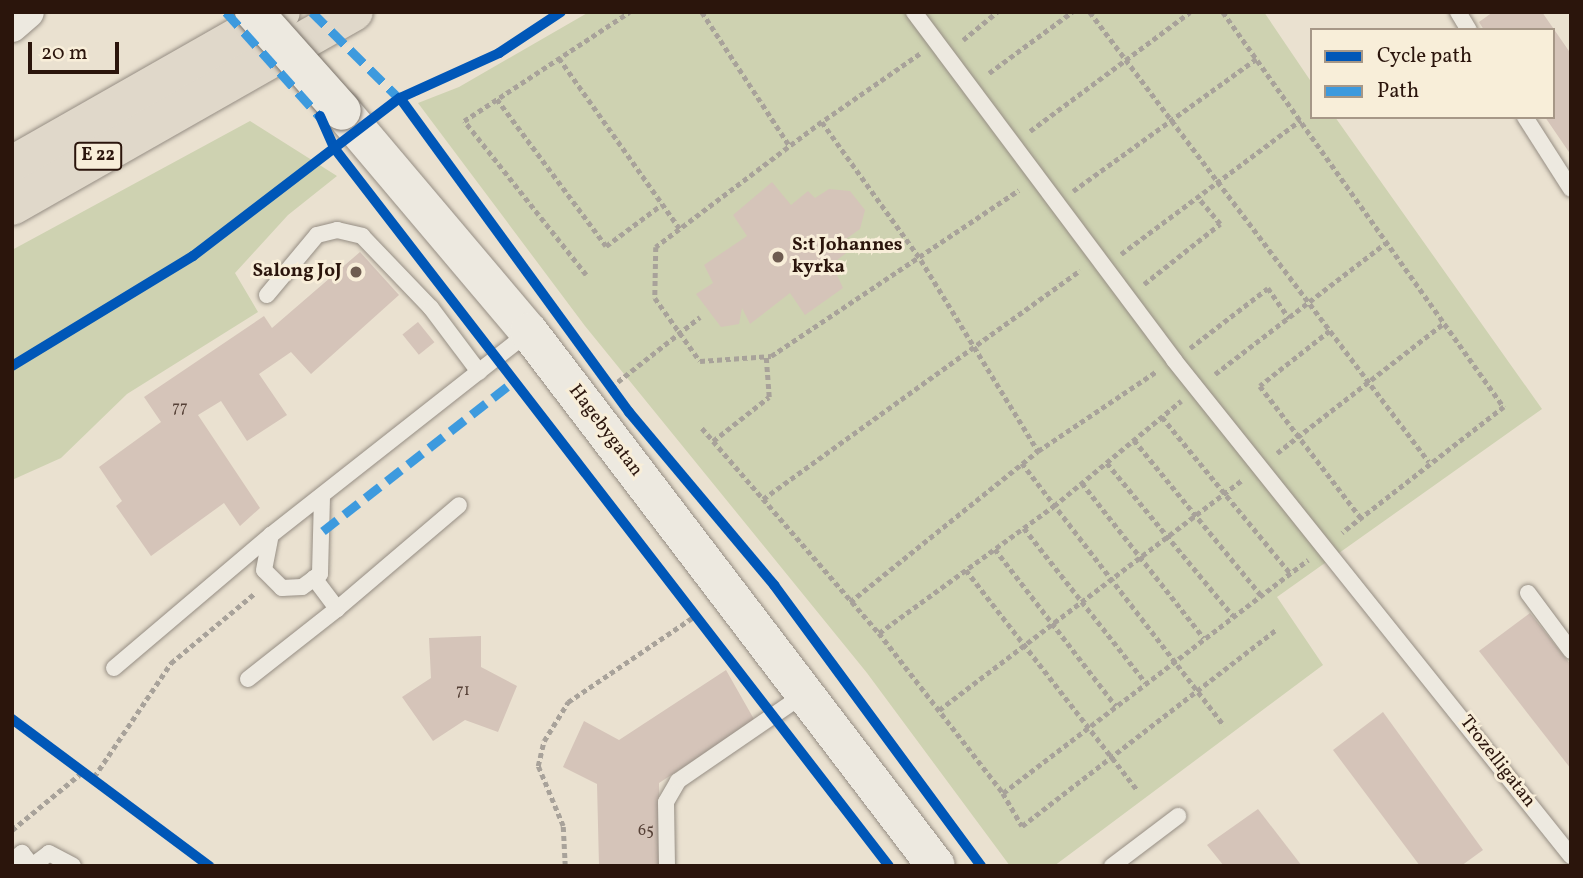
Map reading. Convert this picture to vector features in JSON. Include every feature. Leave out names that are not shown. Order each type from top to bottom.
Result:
[{"type":"highway","name":"E 22","points":[[12,165],[281,12]]},
{"type":"highway","name":"E 22","points":[[12,206],[354,12]]},
{"type":"street","points":[[12,26],[28,12]]},
{"type":"street","name":"Hagebygatan","points":[[254,12],[342,111],[529,332],[803,695],[936,866]]},
{"type":"lane","name":"Trozelligatan","points":[[914,12],[943,47],[1055,203],[1174,360],[1327,545],[1571,856]]},
{"type":"lane","points":[[1526,119],[1571,189]]},
{"type":"lane","points":[[267,295],[317,235],[337,230],[362,236],[431,308],[480,372]]},
{"type":"lane","points":[[114,668],[271,535],[529,332]]},
{"type":"lane","points":[[314,578],[324,538],[322,497]]},
{"type":"lane","points":[[248,679],[337,609],[459,505]]},
{"type":"lane","points":[[271,535],[264,570],[282,588],[314,578]]},
{"type":"lane","points":[[314,578],[337,609]]},
{"type":"lane","points":[[1528,593],[1571,651]]},
{"type":"lane","points":[[667,866],[666,802],[678,781],[803,695]]},
{"type":"lane","points":[[1112,866],[1178,816]]},
{"type":"lane","points":[[12,861],[22,853],[32,866],[49,853],[73,866]]},
{"type":"path","points":[[586,275],[464,121],[629,12]]},
{"type":"path","points":[[702,12],[789,145]]},
{"type":"path","points":[[998,12],[822,122],[656,247],[655,298],[700,360],[766,357],[921,260],[1038,178]]},
{"type":"path","points":[[971,86],[1072,12]]},
{"type":"path","points":[[1090,12],[1174,119],[1367,382],[1429,461]]},
{"type":"path","points":[[1012,143],[1189,12]]},
{"type":"path","points":[[1003,793],[1327,545],[1429,461],[1504,407],[1223,12]]},
{"type":"path","points":[[559,58],[680,229]]},
{"type":"path","points":[[1055,203],[1256,59]]},
{"type":"path","points":[[496,99],[606,246],[661,205]]},
{"type":"path","points":[[763,499],[971,349],[1197,197],[1301,120]]},
{"type":"path","points":[[822,122],[921,260],[971,349],[1038,451]]},
{"type":"path","points":[[1126,298],[1220,224],[1197,197]]},
{"type":"path","points":[[879,633],[1054,506],[1197,387],[1387,243]]},
{"type":"path","points":[[850,602],[1022,463],[1174,360],[1268,288],[1289,318]]},
{"type":"path","points":[[610,387],[678,330],[700,317]]},
{"type":"path","points":[[939,710],[1444,323]]},
{"type":"path","points":[[1330,331],[1260,386],[1361,518]]},
{"type":"path","points":[[713,442],[769,397],[766,357]]},
{"type":"path","points":[[1162,416],[1290,573]]},
{"type":"path","points":[[702,428],[879,633],[1003,793],[1023,826],[1198,693],[1277,629]]},
{"type":"path","points":[[1134,440],[1261,595]]},
{"type":"path","points":[[1107,462],[1233,616]]},
{"type":"path","points":[[1022,463],[1224,725]]},
{"type":"path","points":[[1082,483],[1204,638]]},
{"type":"path","points":[[1024,528],[1146,683]]},
{"type":"path","points":[[995,549],[1116,706]]},
{"type":"path","points":[[966,570],[1110,759],[1137,790]]},
{"type":"path","points":[[94,777],[171,663],[261,588],[282,588]]},
{"type":"path","points":[[565,866],[563,826],[538,766],[544,741],[568,702],[695,615]]},
{"type":"path","points":[[12,830],[85,770]]},
{"type":"green space","points":[[589,12],[1264,12],[1310,80],[1310,119],[1336,119],[1542,409],[1277,597],[1323,665],[1054,866],[1010,866],[867,673],[585,326],[418,103],[459,87]]},
{"type":"green space","points":[[250,121],[337,176],[288,215],[235,273],[258,312],[127,394],[61,458],[12,480],[12,250]]},
{"type":"building","points":[[1493,12],[1542,12],[1553,28],[1483,28],[1479,22]]},
{"type":"building","points":[[1555,31],[1571,54],[1571,155],[1546,119],[1555,119]]},
{"type":"building","name":"S:t Johannes kyrka","points":[[772,182],[791,205],[808,191],[815,198],[829,189],[850,191],[865,210],[860,229],[846,239],[850,250],[832,264],[843,288],[805,315],[790,293],[750,324],[742,308],[739,324],[721,327],[696,294],[713,283],[704,265],[747,236],[733,215]]},
{"type":"building","points":[[360,252],[399,295],[311,374],[291,352],[259,374],[287,415],[247,441],[221,401],[198,415],[260,508],[240,526],[224,503],[151,556],[116,506],[122,501],[99,467],[161,422],[144,397],[264,316],[272,328]]},
{"type":"building","points":[[418,322],[434,342],[419,355],[402,335]]},
{"type":"building","points":[[1530,613],[1571,665],[1571,769],[1479,651]]},
{"type":"building","points":[[481,636],[481,667],[517,686],[498,732],[465,720],[433,741],[402,697],[431,678],[429,638]]},
{"type":"building","points":[[726,670],[755,721],[659,783],[660,866],[599,866],[597,784],[563,767],[584,721],[619,740]]},
{"type":"building","points":[[1383,712],[1483,850],[1461,866],[1420,866],[1333,750]]},
{"type":"building","points":[[1258,809],[1302,866],[1224,866],[1207,845]]},
{"type":"marked path","points":[[226,12],[322,119]]},
{"type":"marked path","points":[[312,12],[402,101]]},
{"type":"marked path","points":[[323,531],[514,381]]},
{"type":"cycle path","points":[[12,366],[193,256],[400,98],[499,53],[561,12]]},
{"type":"cycle path","points":[[400,98],[629,412],[774,585],[981,866]]},
{"type":"cycle path","points":[[320,116],[335,149],[889,866]]},
{"type":"cycle path","points":[[12,719],[209,866]]},
{"type":"place","name":"S:t Johannes kyrka","points":[[778,257]]},
{"type":"place","name":"Salong JoJ","points":[[356,272]]}]
